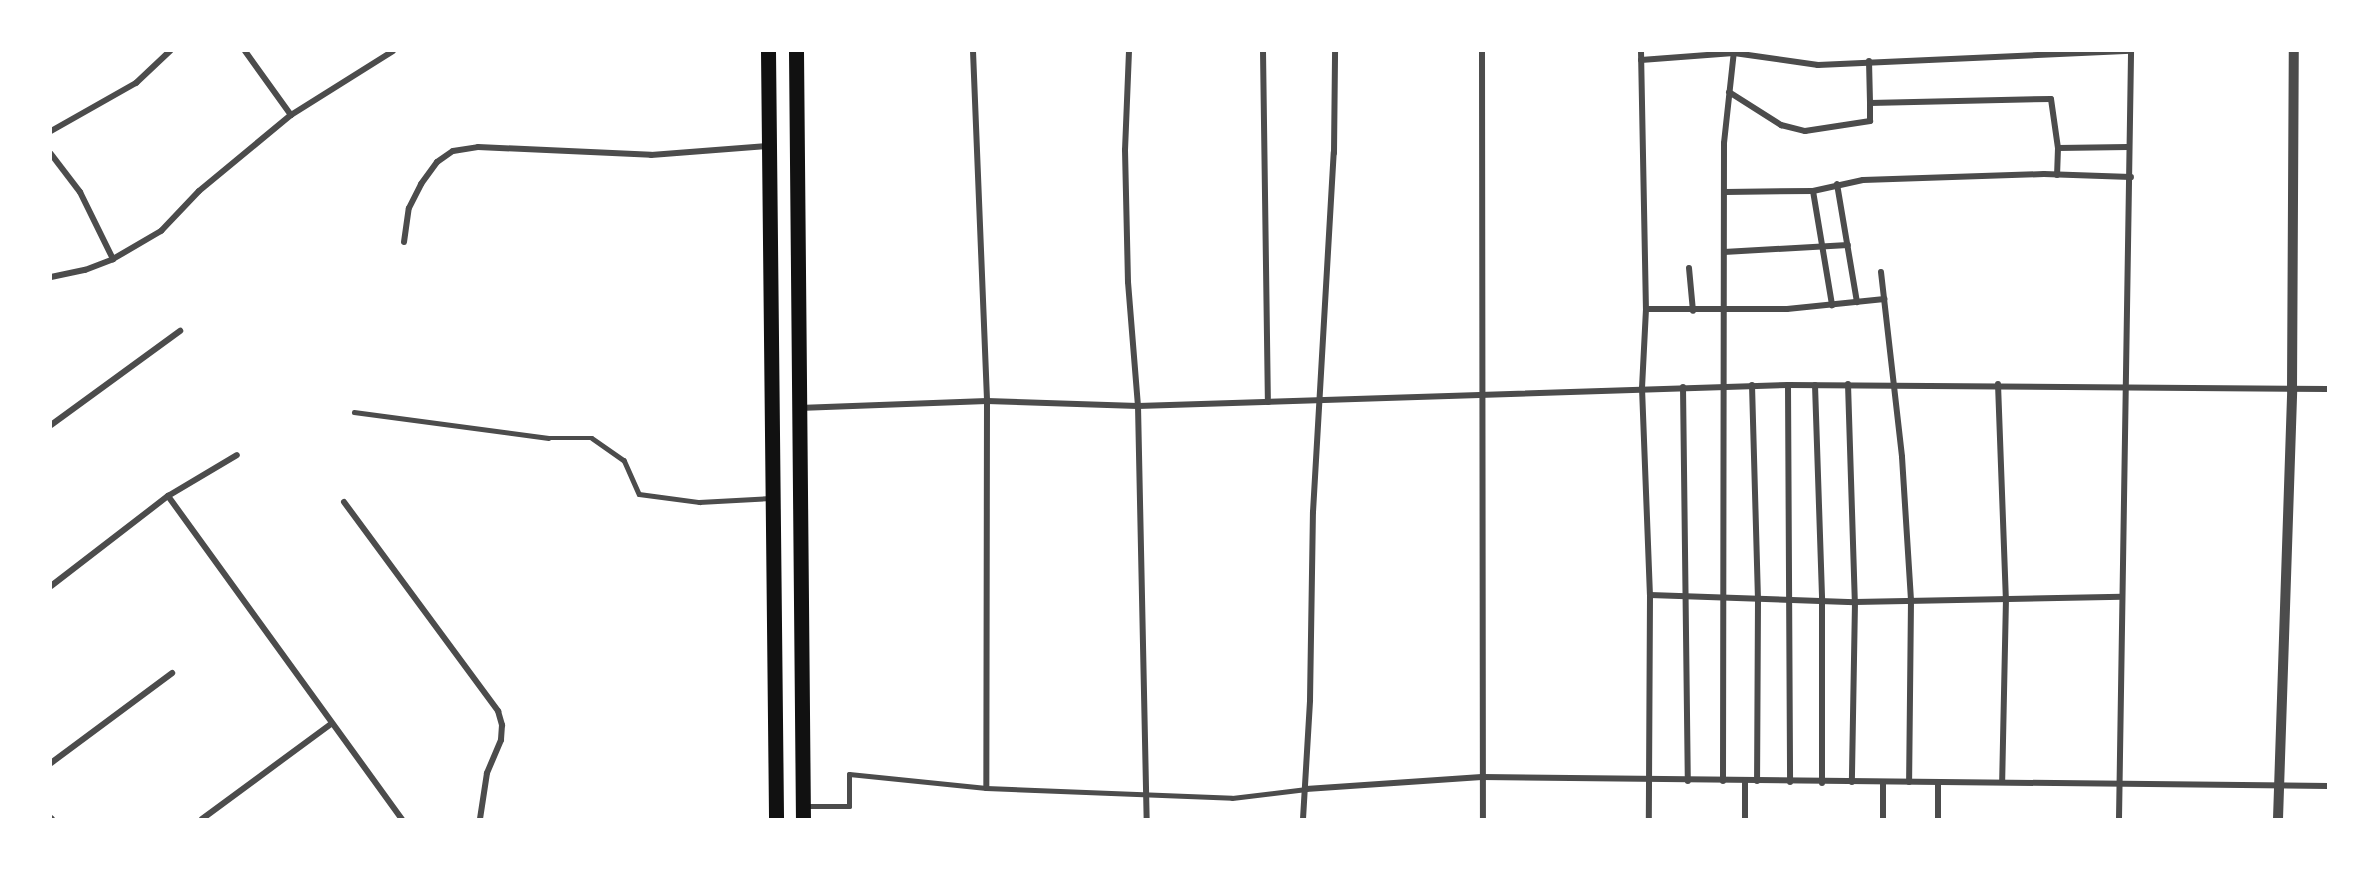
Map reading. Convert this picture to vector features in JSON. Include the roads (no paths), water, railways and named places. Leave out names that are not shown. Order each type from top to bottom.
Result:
[{"type":"highway","points":[[768,51],[776,819]]},
{"type":"highway","points":[[796,51],[803,812]]},
{"type":"street","points":[[51,131],[136,83],[170,51]]},
{"type":"street","points":[[245,51],[291,115]]},
{"type":"street","points":[[51,277],[86,270],[113,259],[161,231],[199,191],[291,115],[393,51]]},
{"type":"street","points":[[974,51],[987,401],[986,788]]},
{"type":"street","points":[[1129,51],[1125,150],[1128,282],[1138,406],[1147,819]]},
{"type":"street","points":[[1263,51],[1268,402]]},
{"type":"street","points":[[1303,819],[1306,789],[1313,512],[1334,153],[1335,51]]},
{"type":"street","points":[[1482,51],[1483,819]]},
{"type":"street","points":[[1641,51],[1646,309],[1642,388],[1650,595],[1649,819]]},
{"type":"street","points":[[1641,60],[1734,52],[1818,65],[2131,51],[2128,147],[2131,177],[2119,819]]},
{"type":"street","points":[[2278,819],[2292,390],[2294,51]]},
{"type":"street","points":[[1723,781],[1724,252],[1729,92],[1734,52]]},
{"type":"street","points":[[1729,92],[1781,125],[1805,131],[1870,122],[1869,62]]},
{"type":"street","points":[[1870,103],[2051,99],[2058,148],[2057,175]]},
{"type":"street","points":[[404,242],[409,208],[421,184],[437,162],[453,151],[478,147],[651,155],[769,146]]},
{"type":"street","points":[[2058,148],[2128,147]]},
{"type":"street","points":[[51,154],[80,192],[113,259]]},
{"type":"street","points":[[1725,192],[1812,191],[1863,180],[2057,175],[2131,177]]},
{"type":"street","points":[[1837,184],[1857,302]]},
{"type":"street","points":[[1812,191],[1832,305]]},
{"type":"street","points":[[1724,252],[1848,245]]},
{"type":"street","points":[[1689,268],[1693,311]]},
{"type":"street","points":[[1881,272],[1902,457],[1911,600],[1909,782]]},
{"type":"street","points":[[1646,309],[1724,310],[1832,305],[1884,299]]},
{"type":"street","points":[[51,425],[180,330]]},
{"type":"street","points":[[1848,384],[1855,602],[1852,782]]},
{"type":"street","points":[[799,408],[987,401],[1138,406],[1484,396],[1752,385],[1998,384],[2328,389]]},
{"type":"street","points":[[1998,384],[2006,598],[2002,782]]},
{"type":"street","points":[[1752,385],[1758,600],[1757,781]]},
{"type":"street","points":[[1788,385],[1790,782]]},
{"type":"street","points":[[1815,385],[1822,599],[1822,783]]},
{"type":"street","points":[[1683,387],[1688,598],[1688,781]]},
{"type":"street","points":[[51,586],[168,496],[237,455]]},
{"type":"street","points":[[168,496],[402,819]]},
{"type":"street","points":[[344,502],[498,711],[502,725],[501,740],[487,773],[480,819]]},
{"type":"street","points":[[1650,595],[1758,600],[1822,599],[1855,602],[2122,597]]},
{"type":"street","points":[[51,763],[172,673]]},
{"type":"street","points":[[202,819],[331,724]]},
{"type":"street","points":[[803,812],[849,806],[849,774],[986,788],[1232,798],[1306,789],[1482,777],[1938,784],[2121,782],[2278,788],[2328,786]]},
{"type":"street","points":[[1744,819],[1745,781]]},
{"type":"street","points":[[1882,819],[1883,782]]},
{"type":"street","points":[[1938,784],[1938,819]]},
{"type":"lane","points":[[354,412],[548,438],[592,438],[624,460],[639,494],[699,502],[772,497]]}]
